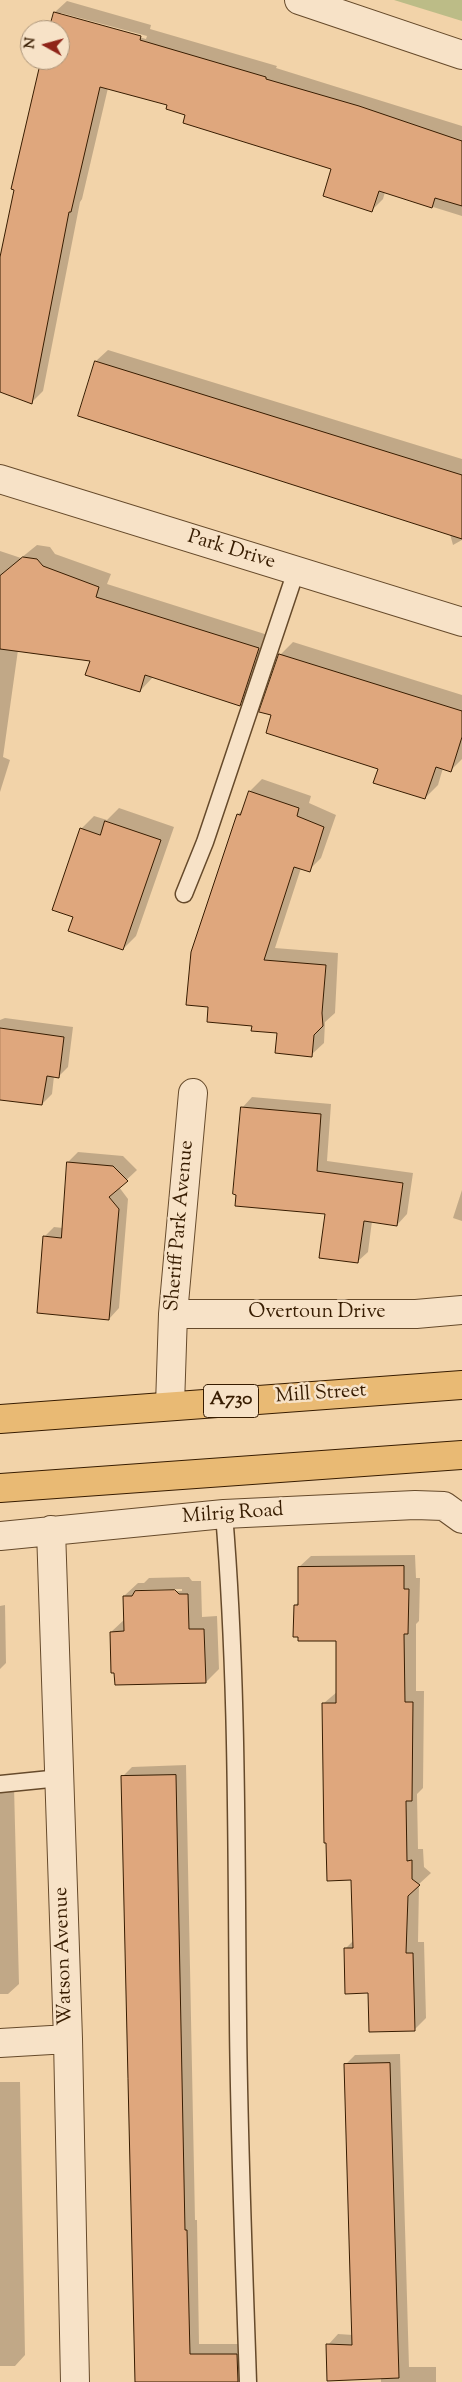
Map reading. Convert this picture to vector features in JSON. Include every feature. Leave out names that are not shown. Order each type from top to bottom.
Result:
[{"type":"main road","name":"Mill Street","points":[[0,1419],[462,1385]]},
{"type":"main road","points":[[0,1488],[462,1455]]},
{"type":"street","points":[[299,0],[462,55]]},
{"type":"street","name":"Park Drive","points":[[0,479],[462,622]]},
{"type":"street","name":"Sheriff Park Avenue","points":[[170,1405],[170,1358],[173,1314],[193,1093]]},
{"type":"street","name":"Overtoun Drive","points":[[173,1314],[416,1314],[462,1310]]},
{"type":"street","name":"Milrig Road","points":[[0,1536],[224,1514],[414,1505],[444,1506],[462,1519]]},
{"type":"street","name":"Watson Avenue","points":[[51,1530],[68,2038],[75,2382]]},
{"type":"street","points":[[0,2043],[68,2038]]},
{"type":"lane","points":[[184,894],[205,842],[296,571]]},
{"type":"lane","points":[[224,1514],[228,1565],[233,1728],[238,2022],[248,2382]]},
{"type":"lane","points":[[0,1784],[60,1778]]},
{"type":"green space","points":[[394,0],[462,0],[462,21]]},
{"type":"building","points":[[54,12],[141,36],[140,40],[359,106],[462,141],[462,206],[435,198],[432,208],[379,191],[372,212],[323,196],[331,169],[183,123],[185,115],[166,109],[167,105],[100,87],[71,212],[69,212],[32,404],[0,392],[0,257],[14,190],[11,189],[39,70],[70,70],[70,20],[52,20]]},
{"type":"building","points":[[95,361],[462,475],[462,539],[78,416]]},
{"type":"building","points":[[23,557],[37,559],[43,566],[99,587],[96,597],[259,648],[240,706],[145,675],[140,692],[85,675],[90,661],[0,649],[0,576]]},
{"type":"building","points":[[279,654],[462,711],[462,737],[451,772],[436,767],[425,799],[373,783],[378,769],[266,733],[271,715],[259,712]]},
{"type":"building","points":[[249,791],[299,808],[297,816],[324,827],[310,872],[294,867],[264,960],[326,965],[322,1013],[323,1026],[314,1035],[312,1057],[275,1053],[277,1033],[251,1031],[252,1026],[207,1022],[208,1007],[186,1005],[191,952],[237,814],[240,815]]},
{"type":"building","points":[[105,821],[161,840],[123,950],[68,931],[73,917],[52,910],[80,828],[100,835]]},
{"type":"building","points":[[0,1028],[64,1037],[59,1078],[47,1076],[42,1105],[0,1100]]},
{"type":"building","points":[[241,1107],[321,1114],[317,1171],[403,1183],[397,1226],[364,1221],[358,1263],[319,1258],[325,1214],[235,1206],[236,1195],[233,1194]]},
{"type":"building","points":[[67,1162],[113,1166],[128,1181],[109,1197],[119,1209],[109,1320],[37,1313],[43,1236],[61,1238]]},
{"type":"building","points":[[404,1566],[404,1589],[409,1589],[408,1634],[404,1634],[405,1702],[413,1702],[412,1801],[406,1801],[407,1861],[412,1860],[412,1879],[420,1885],[408,1896],[406,1953],[413,1953],[415,2031],[369,2032],[368,1993],[345,1994],[344,1948],[353,1948],[351,1880],[327,1881],[326,1843],[324,1843],[322,1703],[336,1703],[336,1641],[298,1641],[298,1637],[293,1637],[294,1605],[298,1605],[298,1567]]},
{"type":"building","points":[[175,1590],[179,1594],[188,1594],[189,1629],[204,1629],[206,1683],[115,1685],[114,1673],[111,1673],[110,1632],[124,1631],[123,1596],[132,1596],[135,1591]]},
{"type":"building","points":[[176,1775],[185,2230],[187,2230],[190,2354],[237,2354],[238,2382],[135,2382],[121,1776]]},
{"type":"building","points":[[390,2063],[399,2378],[327,2381],[326,2344],[352,2345],[344,2064]]}]
